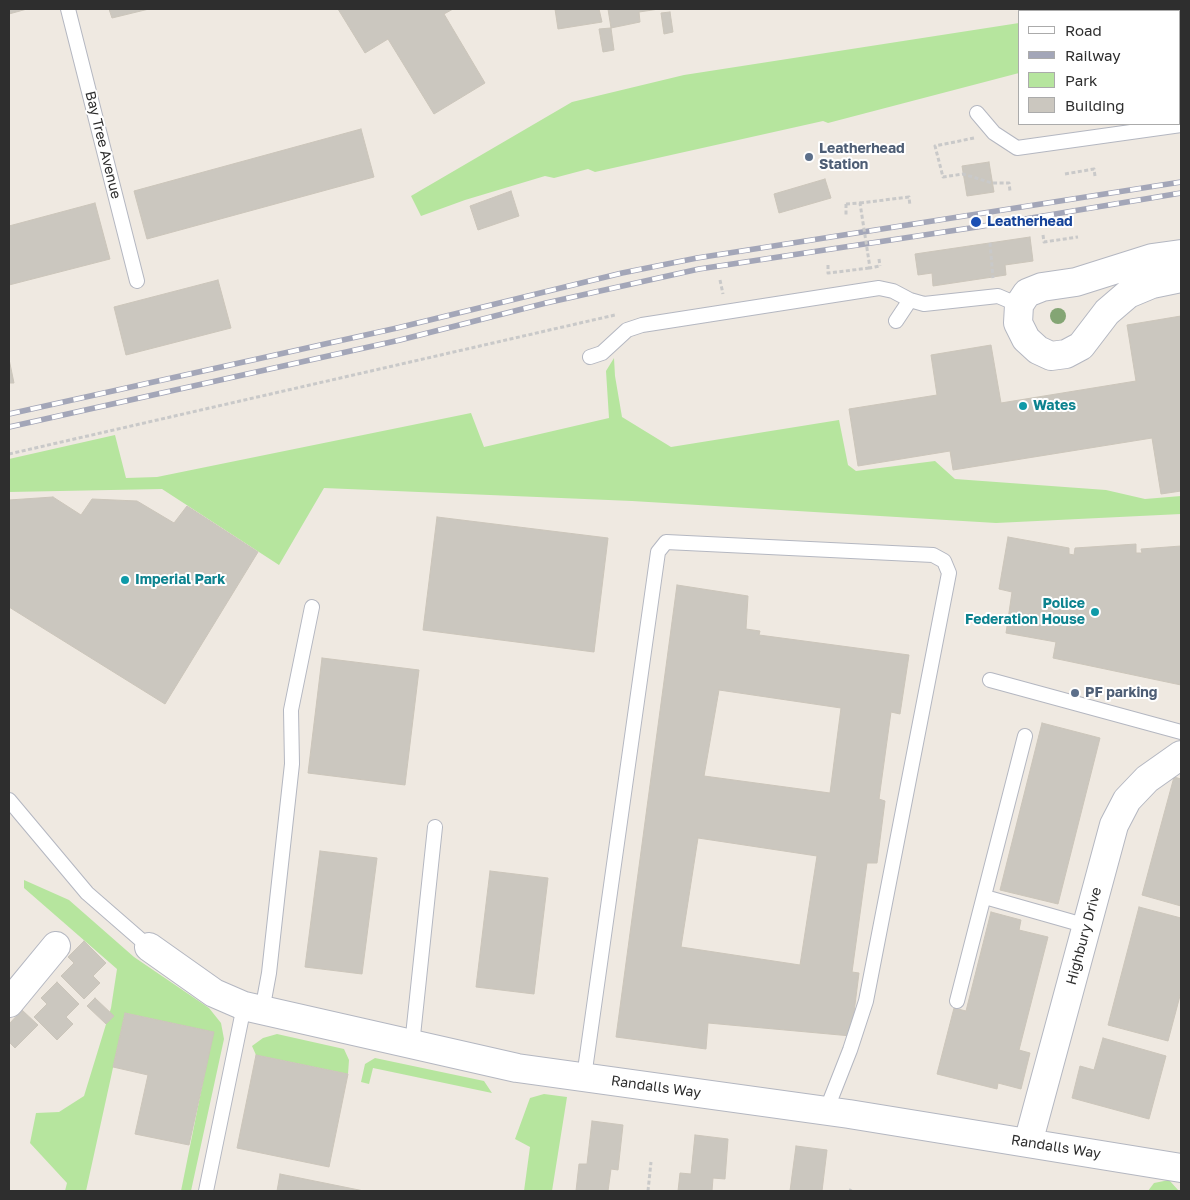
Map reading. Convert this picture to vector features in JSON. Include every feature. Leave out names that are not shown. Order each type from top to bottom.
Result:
[{"type":"street","points":[[1181,254],[1152,258],[1076,282],[1042,287],[1028,293],[1019,305],[1018,323],[1026,339],[1038,350],[1051,356],[1066,354],[1080,346],[1107,312],[1128,294],[1152,284],[1181,278]]},
{"type":"street","name":"Highbury Drive","points":[[1028,1143],[1114,825],[1127,800],[1147,779],[1181,755]]},
{"type":"street","points":[[9,1003],[56,946]]},
{"type":"street","name":"Randalls Way","points":[[149,947],[214,993],[253,1008],[517,1068],[826,1111],[1181,1168]]},
{"type":"lane","name":"Bay Tree Avenue","points":[[68,9],[137,281]]},
{"type":"lane","points":[[977,113],[994,133],[1017,148],[1181,126]]},
{"type":"lane","points":[[590,356],[602,353],[627,330],[642,325],[879,288],[893,291],[910,300],[924,304],[998,296],[1019,305]]},
{"type":"lane","points":[[896,321],[910,300]]},
{"type":"lane","points":[[584,1077],[658,552],[666,542],[933,555],[944,561],[949,573],[866,1001],[850,1050],[826,1111]]},
{"type":"lane","points":[[206,1191],[253,1008],[269,973],[292,764],[291,710],[312,607]]},
{"type":"lane","points":[[990,680],[1181,732]]},
{"type":"lane","points":[[958,1001],[1025,736]]},
{"type":"lane","points":[[9,800],[87,894],[149,947]]},
{"type":"lane","points":[[412,1045],[435,827]]},
{"type":"lane","points":[[985,897],[1087,926]]},
{"type":"path","points":[[994,133],[936,146],[943,177],[963,174],[992,183],[1009,183],[1010,191]]},
{"type":"path","points":[[1066,174],[1094,169],[1095,176]]},
{"type":"path","points":[[846,216],[846,204],[909,197],[910,206]]},
{"type":"path","points":[[860,203],[870,268]]},
{"type":"path","points":[[1043,235],[1044,242],[1078,237]]},
{"type":"path","points":[[828,265],[828,273],[880,266],[879,259]]},
{"type":"path","points":[[9,454],[376,368],[620,314],[642,325]]},
{"type":"path","points":[[648,1191],[651,1162]]},
{"type":"green space","points":[[1181,9],[1181,21],[1180,10],[1099,10]]},
{"type":"green space","points":[[1018,23],[1018,73],[828,123],[823,121],[595,172],[588,169],[554,178],[545,176],[465,200],[421,216],[411,196],[572,102],[684,75]]},
{"type":"green space","points":[[614,358],[622,417],[671,447],[839,420],[848,465],[856,471],[935,461],[955,479],[1106,490],[1145,499],[1181,496],[1181,514],[996,523],[632,501],[324,488],[279,565],[162,489],[9,492],[9,459],[115,435],[126,478],[157,477],[471,413],[484,447],[609,418],[606,371]]},
{"type":"green space","points":[[24,880],[69,900],[134,957],[209,1008],[221,1023],[224,1039],[191,1191],[181,1191],[213,1032],[125,1013],[86,1191],[65,1191],[67,1183],[30,1143],[36,1113],[59,1112],[84,1096],[111,1008],[117,969],[24,888]]},
{"type":"green space","points":[[277,1034],[344,1049],[349,1060],[348,1074],[256,1055],[252,1046],[263,1038]]},
{"type":"green space","points":[[375,1058],[484,1081],[492,1093],[373,1068],[369,1084],[361,1082],[365,1064]]},
{"type":"green space","points":[[544,1094],[567,1097],[552,1191],[524,1191],[530,1147],[515,1139],[530,1098]]},
{"type":"green space","points":[[1169,1180],[1179,1191],[1148,1191],[1154,1183]]},
{"type":"building","points":[[9,9],[27,9],[9,14]]},
{"type":"building","points":[[109,9],[149,9],[112,18]]},
{"type":"building","points":[[338,9],[453,9],[444,14],[485,83],[434,114],[388,39],[365,53]]},
{"type":"building","points":[[555,9],[599,9],[602,22],[558,29]]},
{"type":"building","points":[[608,9],[659,9],[639,12],[640,22],[611,28]]},
{"type":"building","points":[[670,12],[673,32],[664,34],[661,13]]},
{"type":"building","points":[[611,28],[614,50],[603,52],[599,29]]},
{"type":"building","points":[[361,129],[374,177],[147,239],[134,191]]},
{"type":"building","points":[[989,162],[994,192],[967,196],[962,166]]},
{"type":"building","points":[[825,179],[831,198],[779,213],[774,194]]},
{"type":"building","points":[[511,191],[519,216],[478,230],[470,206]]},
{"type":"building","points":[[95,203],[110,259],[9,285],[9,226]]},
{"type":"building","points":[[1030,237],[1033,261],[1005,265],[1006,275],[933,286],[932,273],[918,275],[915,254]]},
{"type":"building","points":[[218,280],[231,328],[126,355],[114,307]]},
{"type":"building","name":"Wates","points":[[1181,316],[1181,491],[1161,494],[1152,438],[953,470],[950,451],[858,466],[849,409],[937,395],[931,355],[991,345],[1001,403],[1136,381],[1127,325]]},
{"type":"building","points":[[9,359],[14,383],[9,383]]},
{"type":"building","name":"Imperial Park","points":[[53,497],[81,515],[92,499],[137,501],[174,523],[187,506],[258,552],[165,704],[9,607],[9,500]]},
{"type":"building","points":[[437,517],[608,538],[594,652],[423,630]]},
{"type":"building","name":"Police Federation House","points":[[1008,537],[1069,548],[1069,554],[1074,555],[1075,548],[1136,544],[1136,553],[1142,553],[1141,549],[1181,546],[1181,685],[1053,658],[1056,642],[1006,633],[1012,592],[999,589]]},
{"type":"building","points":[[677,585],[748,596],[746,629],[760,631],[759,635],[909,655],[900,714],[891,712],[879,799],[885,801],[877,863],[867,863],[852,972],[859,973],[851,1036],[708,1023],[706,1049],[616,1037]],"holes":[[[719,690],[841,708],[830,793],[704,776]],[[698,838],[817,856],[800,965],[681,947]]]},
{"type":"building","points":[[322,658],[419,670],[405,785],[308,773]]},
{"type":"building","points":[[1042,723],[1100,738],[1058,904],[1000,890]]},
{"type":"building","points":[[1174,777],[1181,779],[1181,906],[1142,895]]},
{"type":"building","points":[[320,851],[377,858],[362,974],[305,967]]},
{"type":"building","points":[[490,871],[548,878],[534,994],[476,987]]},
{"type":"building","points":[[1139,907],[1181,918],[1181,992],[1168,1041],[1108,1025]]},
{"type":"building","points":[[991,912],[1021,920],[1019,930],[1048,937],[1019,1050],[1030,1053],[1021,1089],[998,1083],[997,1089],[937,1074],[954,1008],[966,1011]]},
{"type":"building","points":[[84,941],[106,963],[93,976],[100,983],[84,999],[61,976],[74,963],[68,957]]},
{"type":"building","points":[[57,982],[79,1004],[66,1017],[73,1024],[57,1040],[34,1017],[47,1004],[41,998]]},
{"type":"building","points":[[95,998],[114,1016],[106,1024],[87,1006]]},
{"type":"building","points":[[22,1010],[38,1025],[15,1048],[9,1042],[9,1024]]},
{"type":"building","points":[[125,1013],[214,1032],[189,1145],[135,1134],[148,1075],[113,1067]]},
{"type":"building","points":[[1103,1038],[1166,1056],[1149,1119],[1072,1098],[1080,1066],[1094,1070]]},
{"type":"building","points":[[256,1055],[348,1074],[329,1167],[237,1148]]},
{"type":"building","points":[[592,1121],[623,1125],[618,1170],[611,1169],[608,1191],[576,1191],[579,1164],[587,1164]]},
{"type":"building","points":[[695,1135],[728,1139],[725,1179],[713,1178],[712,1191],[678,1191],[680,1173],[691,1174]]},
{"type":"building","points":[[796,1146],[827,1150],[822,1191],[790,1191]]},
{"type":"building","points":[[280,1174],[364,1191],[277,1191]]},
{"type":"railway","points":[[9,414],[397,328],[622,273],[697,258],[1181,182]]},
{"type":"railway","points":[[9,427],[400,340],[546,303],[699,269],[977,227],[1181,193]]},
{"type":"place","name":"Leatherhead Station","points":[[809,157]]},
{"type":"place","name":"Leatherhead","points":[[976,222]]},
{"type":"place","name":"Wates","points":[[1023,406]]},
{"type":"place","name":"Imperial Park","points":[[125,580]]},
{"type":"place","name":"Police Federation House","points":[[1095,612]]},
{"type":"place","name":"PF parking","points":[[1075,693]]}]
